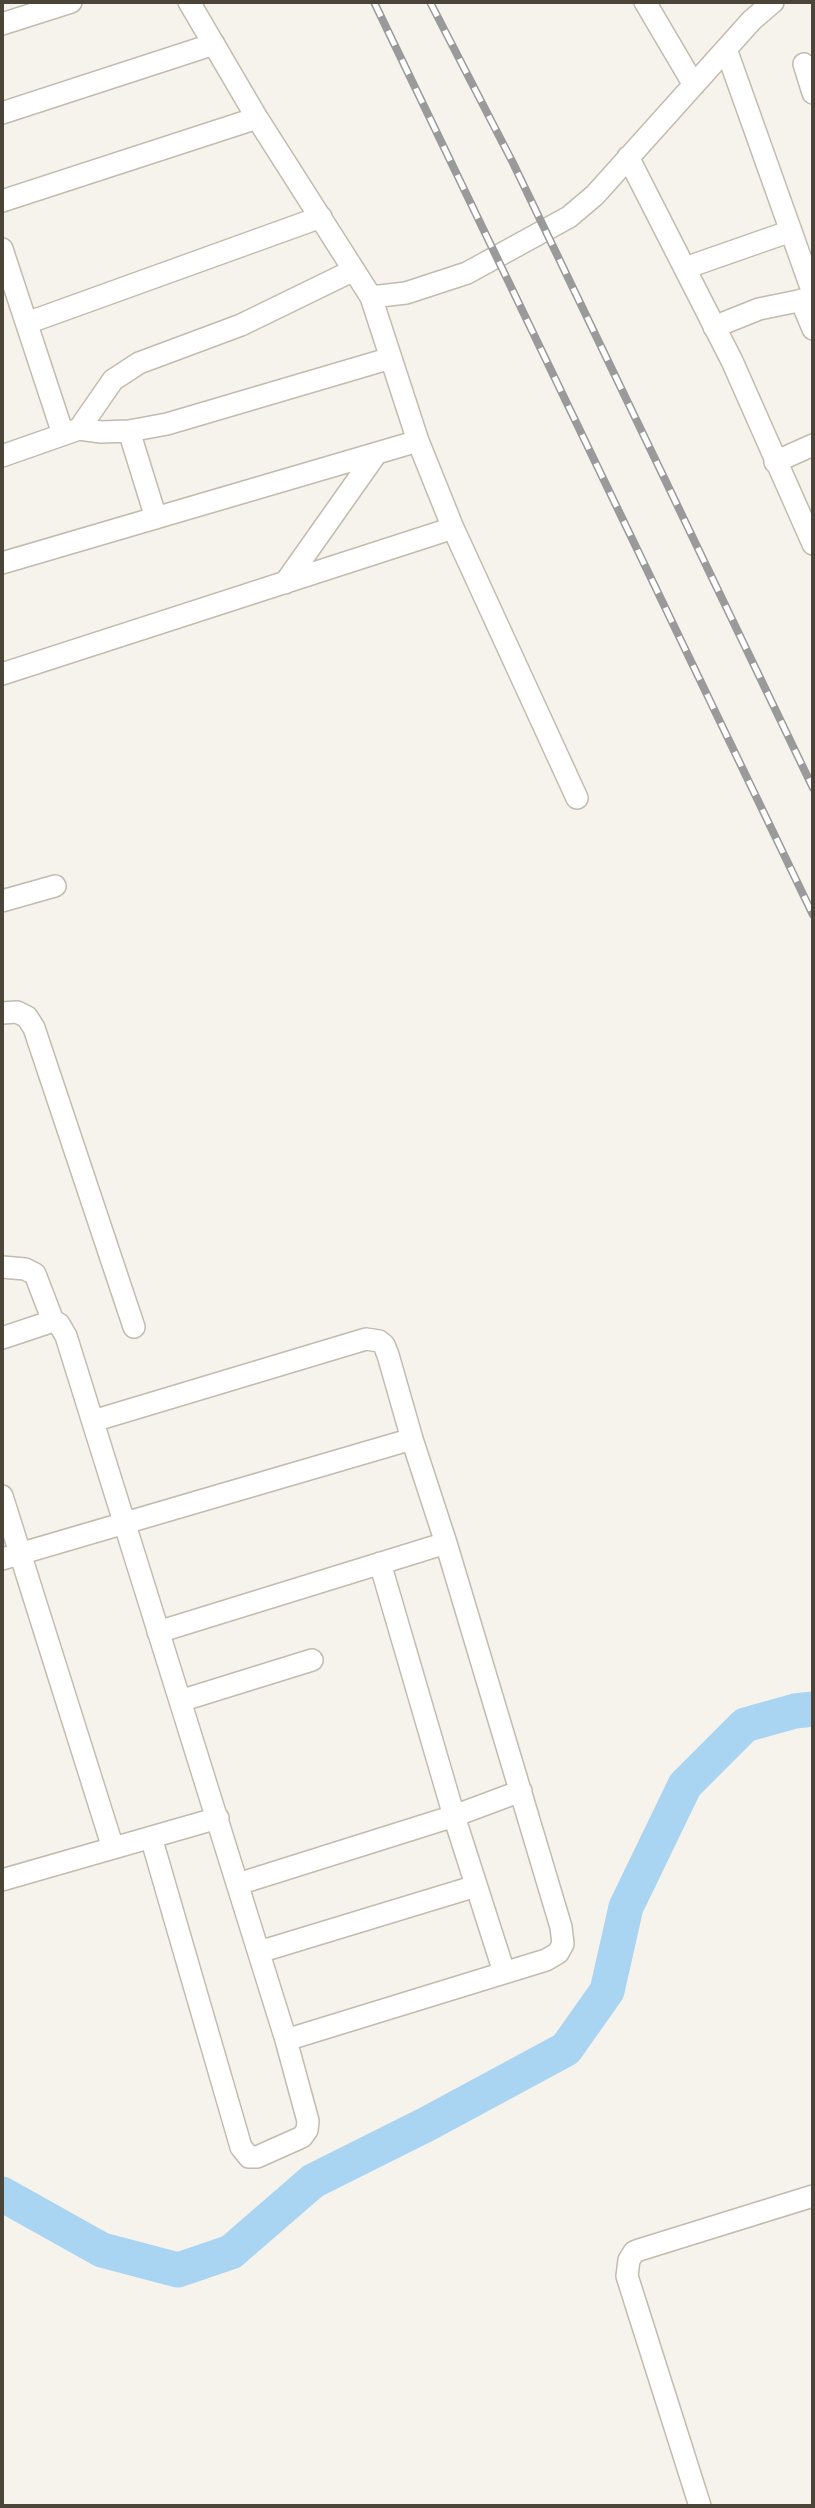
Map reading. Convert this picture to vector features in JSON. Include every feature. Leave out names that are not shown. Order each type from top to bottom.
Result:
[{"type":"street","points":[[2,24],[71,2]]},
{"type":"street","points":[[189,2],[257,118],[371,297],[418,442],[453,528],[577,798]]},
{"type":"street","points":[[645,2],[694,85]]},
{"type":"street","points":[[371,297],[406,293],[467,273],[569,217],[628,157],[752,20],[773,2]]},
{"type":"street","points":[[2,113],[214,44]]},
{"type":"street","points":[[726,49],[791,231],[809,297],[813,329]]},
{"type":"street","points":[[804,64],[813,93]]},
{"type":"street","points":[[2,201],[257,118]]},
{"type":"street","points":[[628,157],[732,361],[813,544]]},
{"type":"street","points":[[27,323],[321,217]]},
{"type":"street","points":[[685,268],[791,231]]},
{"type":"street","points":[[2,249],[27,323],[71,431]]},
{"type":"street","points":[[71,431],[113,380],[139,363],[241,325],[354,270]]},
{"type":"street","points":[[714,327],[760,309],[809,297]]},
{"type":"street","points":[[2,456],[71,431],[130,432],[167,424],[391,358]]},
{"type":"street","points":[[130,432],[156,518]]},
{"type":"street","points":[[2,563],[418,442]]},
{"type":"street","points":[[775,462],[813,445]]},
{"type":"street","points":[[285,583],[376,454]]},
{"type":"street","points":[[2,674],[453,528]]},
{"type":"street","points":[[2,901],[55,886]]},
{"type":"street","points":[[2,1013],[17,1012],[27,1017],[34,1028],[134,1326]]},
{"type":"street","points":[[2,1267],[24,1269],[35,1274],[53,1321],[59,1324],[66,1336],[286,2040],[308,2121],[307,2130],[302,2137],[257,2157],[249,2157],[241,2147],[151,1837]]},
{"type":"street","points":[[2,1338],[53,1321]]},
{"type":"street","points":[[93,1421],[372,1339],[384,1345],[388,1355],[521,1791],[561,1927],[563,1944],[553,1957],[474,1984],[286,2040]]},
{"type":"street","points":[[11,1556],[412,1439]]},
{"type":"street","points":[[2,1496],[11,1556],[113,1848]]},
{"type":"street","points":[[158,1632],[446,1542]]},
{"type":"street","points":[[380,1563],[454,1816],[504,1972]]},
{"type":"street","points":[[180,1701],[312,1660]]},
{"type":"street","points":[[238,1884],[454,1816],[521,1791]]},
{"type":"street","points":[[4,1873],[113,1848],[218,1818]]},
{"type":"street","points":[[259,1952],[476,1886]]},
{"type":"street","points":[[700,2506],[627,2276],[629,2260],[635,2252],[651,2246],[813,2196]]},
{"type":"waterway","points":[[2,2194],[102,2250],[178,2270],[231,2252],[313,2181],[427,2124],[566,2049],[607,1991],[626,1907],[685,1785],[745,1725],[795,1711],[813,1709]]},
{"type":"railway","points":[[374,2],[813,915]]},
{"type":"railway","points":[[430,2],[513,163],[813,788]]}]
